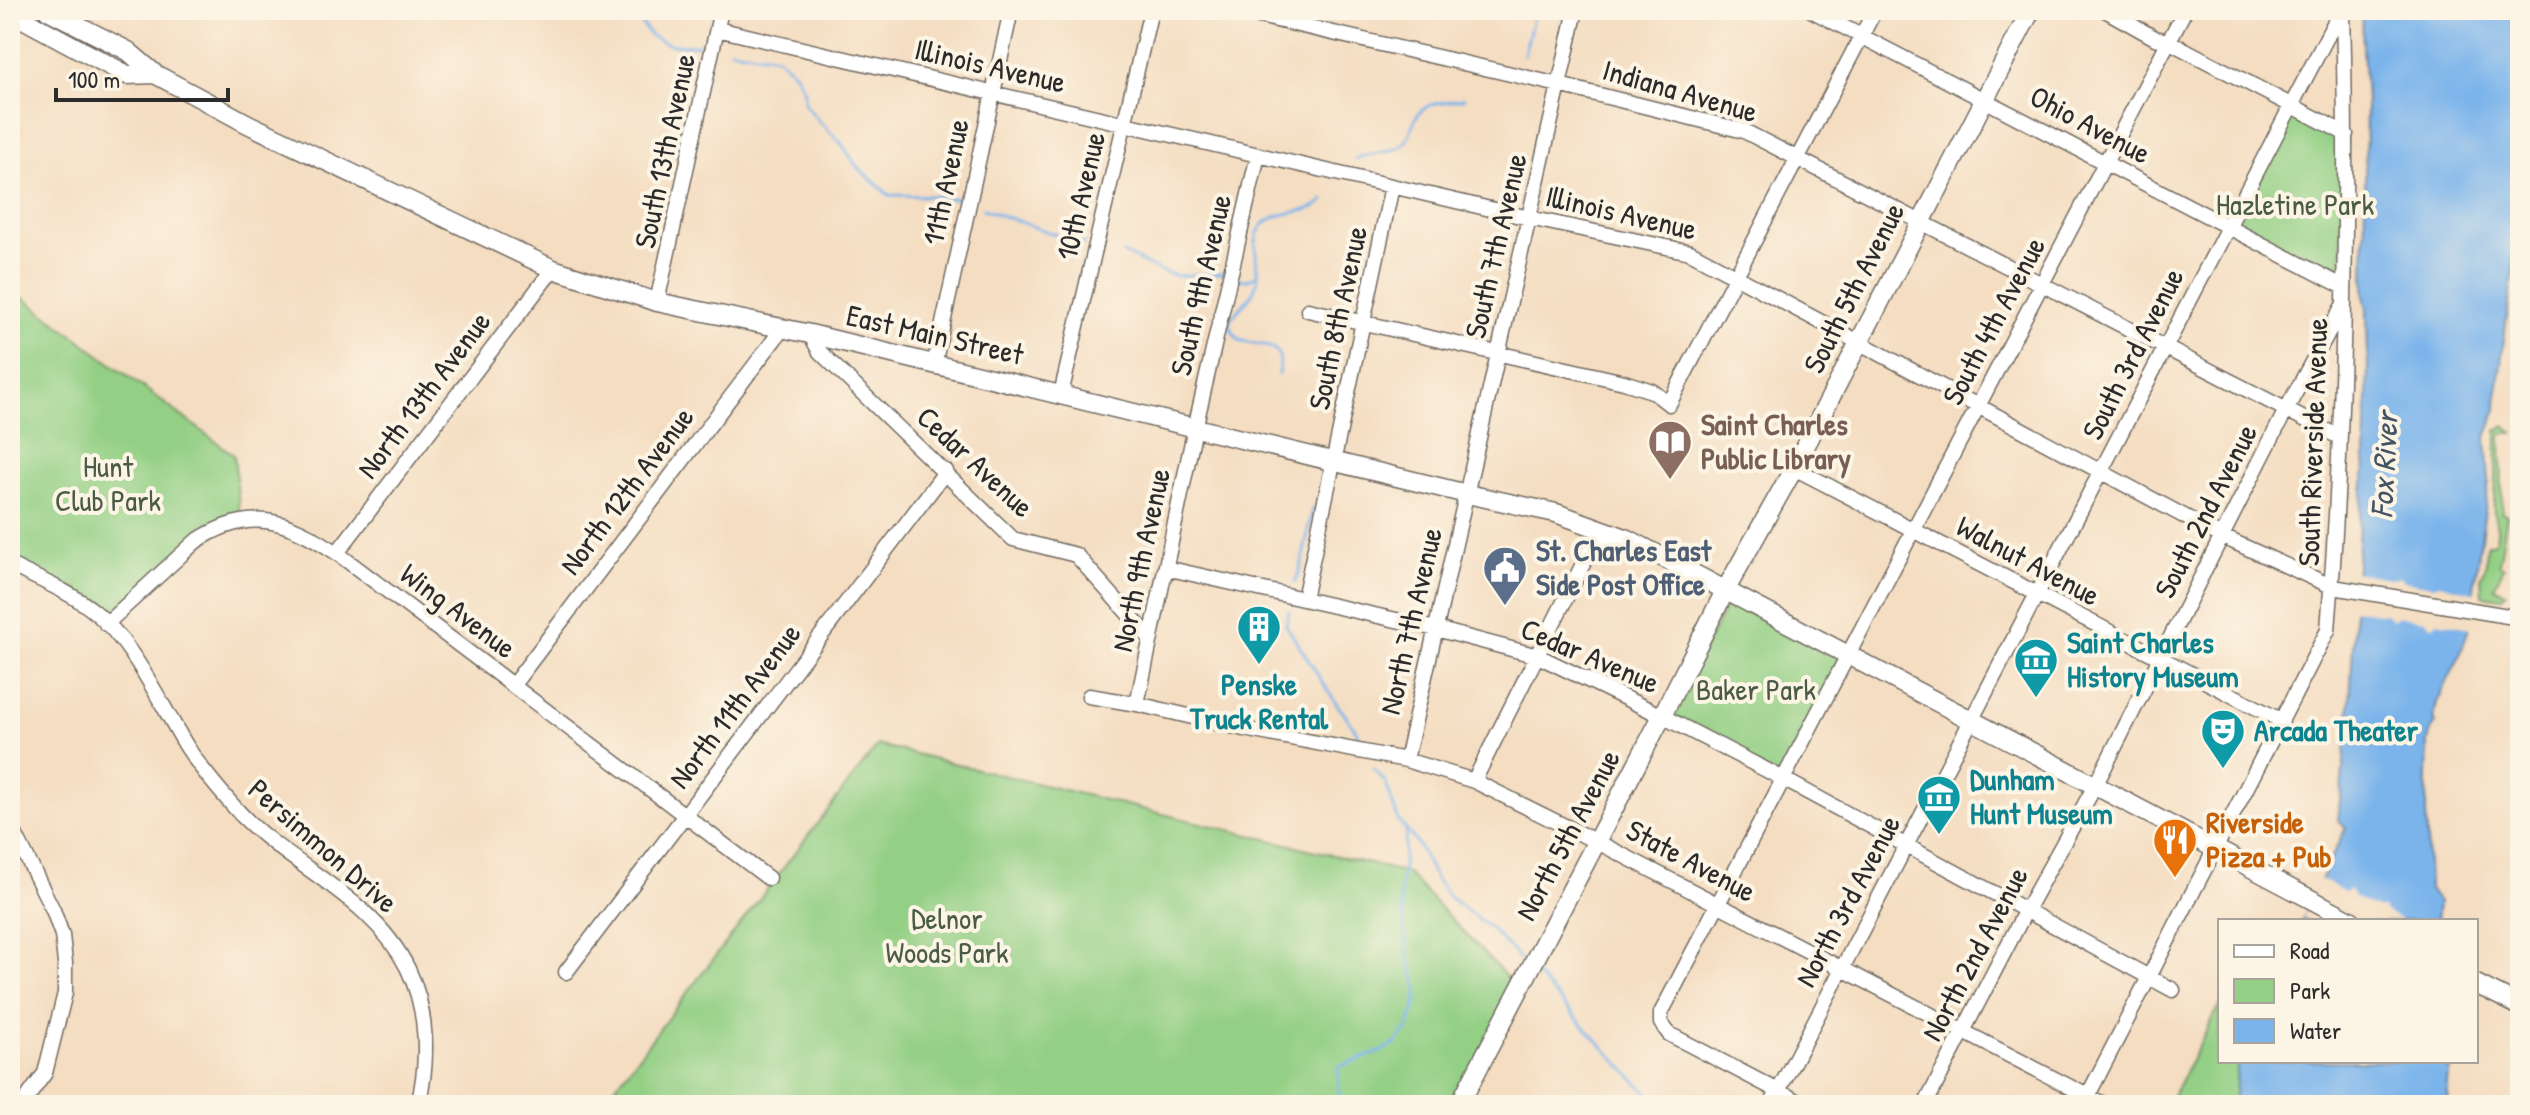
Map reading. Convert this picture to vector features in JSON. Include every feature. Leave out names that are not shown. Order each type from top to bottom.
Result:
[{"type":"main road","name":"East Main Street","points":[[18,10],[25,20],[127,75],[155,74]]},
{"type":"main road","name":"East Main Street","points":[[48,10],[128,51],[155,74],[258,129],[553,269],[657,302],[810,334],[1574,519],[1628,539],[2348,919]]},
{"type":"main road","name":"South 5th Avenue","points":[[1725,591],[1794,468],[2031,10]]},
{"type":"main road","points":[[1574,519],[1587,534],[1587,556]]},
{"type":"main road","points":[[1587,556],[1598,548],[1628,539]]},
{"type":"main road","name":"North 5th Avenue","points":[[1459,1105],[1725,591]]},
{"type":"main road","points":[[2478,985],[2520,1006]]},
{"type":"street","name":"South 13th Avenue","points":[[657,302],[721,10]]},
{"type":"street","name":"11th Avenue","points":[[934,365],[1011,10]]},
{"type":"street","name":"10th Avenue","points":[[1061,394],[1151,10]]},
{"type":"street","name":"Indiana Avenue","points":[[1233,10],[1744,131],[2339,437]]},
{"type":"street","name":"South 7th Avenue","points":[[1467,494],[1576,10]]},
{"type":"street","name":"Ohio Avenue","points":[[1811,10],[2344,287]]},
{"type":"street","points":[[1308,310],[1638,385],[1661,396],[1669,404],[1875,10]]},
{"type":"street","points":[[2105,10],[2346,134]]},
{"type":"street","name":"South 4th Avenue","points":[[1778,1091],[1669,1034],[1661,1023],[1661,1013],[2185,10]]},
{"type":"street","name":"South 3rd Avenue","points":[[1972,721],[2342,10]]},
{"type":"street","name":"South Riverside Avenue","points":[[2085,1101],[2328,630],[2333,587],[2344,303],[2346,134],[2342,10]]},
{"type":"street","name":"Illinois Avenue","points":[[717,29],[1529,218],[1690,252],[2223,537],[2333,587],[2520,618]]},
{"type":"street","name":"South 9th Avenue","points":[[1195,427],[1258,155]]},
{"type":"street","name":"South 8th Avenue","points":[[1304,599],[1392,186]]},
{"type":"street","name":"North 13th Avenue","points":[[337,553],[553,269]]},
{"type":"street","name":"South 2nd Avenue","points":[[2095,786],[2286,410],[2344,303]]},
{"type":"street","name":"North 12th Avenue","points":[[513,685],[783,328]]},
{"type":"street","name":"Cedar Avenue","points":[[810,334],[820,352],[1013,539],[1076,555],[1151,639]]},
{"type":"street","name":"North 9th Avenue","points":[[1137,704],[1195,427]]},
{"type":"street","name":"Walnut Avenue","points":[[1794,468],[2282,721]]},
{"type":"street","name":"North 11th Avenue","points":[[566,972],[946,471]]},
{"type":"street","name":"North 7th Avenue","points":[[1406,760],[1467,494]]},
{"type":"street","name":"Wing Avenue","points":[[106,624],[195,542],[229,523],[271,520],[316,538],[337,553],[768,878]]},
{"type":"street","points":[[1474,781],[1587,556]]},
{"type":"street","name":"Persimmon Drive","points":[[10,565],[95,612],[137,662],[187,747],[239,812],[278,848],[358,906],[389,937],[408,970],[420,1004],[425,1037],[424,1079],[418,1105]]},
{"type":"street","name":"Cedar Avenue","points":[[1166,568],[1436,629],[1538,656],[1662,716],[1906,844],[2173,990]]},
{"type":"street","name":"State Avenue","points":[[1089,696],[1406,760],[1474,781],[1963,1032],[2085,1101],[2105,1105]]},
{"type":"street","name":"North 3rd Avenue","points":[[1771,1105],[1972,721]]},
{"type":"street","name":"North 2nd Avenue","points":[[1925,1105],[2026,910],[2095,786]]},
{"type":"street","points":[[10,824],[53,910],[62,935],[65,963],[65,993],[45,1073],[22,1105]]},
{"type":"street","points":[[1778,1091],[1805,1105]]},
{"type":"green space","name":"Hazletine Park","points":[[2291,109],[2346,137],[2340,281],[2230,225]]},
{"type":"green space","name":"Hunt Club Park","points":[[10,288],[234,455],[240,516],[108,617],[10,561]]},
{"type":"green space","points":[[2505,425],[2513,433],[2501,433],[2502,513],[2507,515],[2499,564],[2504,567],[2494,587],[2506,593],[2501,598],[2482,595],[2481,577],[2486,563],[2487,544],[2495,542],[2497,537],[2494,509],[2497,431]]},
{"type":"green space","name":"Baker Park","points":[[1727,603],[1846,660],[1784,780],[1670,719]]},
{"type":"green space","name":"Delnor Woods Park","points":[[878,745],[1407,873],[1515,986],[1453,1105],[601,1105]]},
{"type":"green space","points":[[2218,1009],[2218,1063],[2238,1063],[2234,1105],[2168,1105]]},
{"type":"water","name":"Fox River","points":[[2361,10],[2520,10],[2520,217],[2497,409],[2486,437],[2489,481],[2468,631],[2459,658],[2437,702],[2436,723],[2428,741],[2426,812],[2429,889],[2439,902],[2437,919],[2303,919],[2346,827],[2338,820],[2350,703],[2368,370],[2364,296],[2366,100]]},
{"type":"water","points":[[2238,1063],[2436,1063],[2450,1070],[2447,1081],[2449,1105],[2234,1105]]},
{"type":"pier","points":[[2353,572],[2395,579],[2399,577],[2403,581],[2434,586],[2439,584],[2476,593],[2471,628],[2437,622],[2432,626],[2426,620],[2398,616],[2392,620],[2387,614],[2351,609]]},
{"type":"pier","points":[[2320,879],[2345,892],[2350,889],[2354,897],[2379,909],[2382,907],[2398,919],[2305,919]]},
{"type":"waterway","points":[[613,10],[640,22],[650,35],[663,42],[699,45]]},
{"type":"waterway","points":[[1524,55],[1535,10]]},
{"type":"waterway","points":[[731,50],[777,57],[795,73],[804,91],[804,103],[841,143],[858,168],[889,195],[958,199]]},
{"type":"waterway","points":[[1355,159],[1398,148],[1406,141],[1421,111],[1431,105],[1464,98]]},
{"type":"waterway","points":[[1278,374],[1280,363],[1276,351],[1239,340],[1229,322],[1255,287],[1256,238],[1262,226],[1276,216],[1309,209],[1324,200]]},
{"type":"waterway","points":[[983,209],[1083,244]]},
{"type":"waterway","points":[[1123,253],[1177,276],[1223,273]]},
{"type":"waterway","points":[[1236,279],[1248,280],[1256,276]]},
{"type":"waterway","points":[[1295,582],[1313,507]]},
{"type":"waterway","points":[[1289,611],[1286,625],[1353,726],[1360,743]]},
{"type":"waterway","points":[[1374,769],[1386,783],[1398,820],[1417,843],[1448,896],[1490,928],[1524,963]]},
{"type":"waterway","points":[[1349,1105],[1339,1095],[1338,1067],[1396,1043],[1408,1028],[1415,1008],[1418,991],[1408,955],[1400,895],[1406,832]]},
{"type":"waterway","points":[[1535,974],[1658,1105]]},
{"type":"place","name":"Saint Charles Public Library","points":[[1670,481]]},
{"type":"place","name":"St. Charles East Side Post Office","points":[[1505,607]]},
{"type":"place","name":"Penske Truck Rental","points":[[1259,666]]},
{"type":"place","name":"Saint Charles History Museum","points":[[2036,699]]},
{"type":"place","name":"Arcada Theater","points":[[2223,770]]},
{"type":"place","name":"Dunham Hunt Museum","points":[[1939,836]]},
{"type":"place","name":"Riverside Pizza + Pub","points":[[2175,879]]}]
